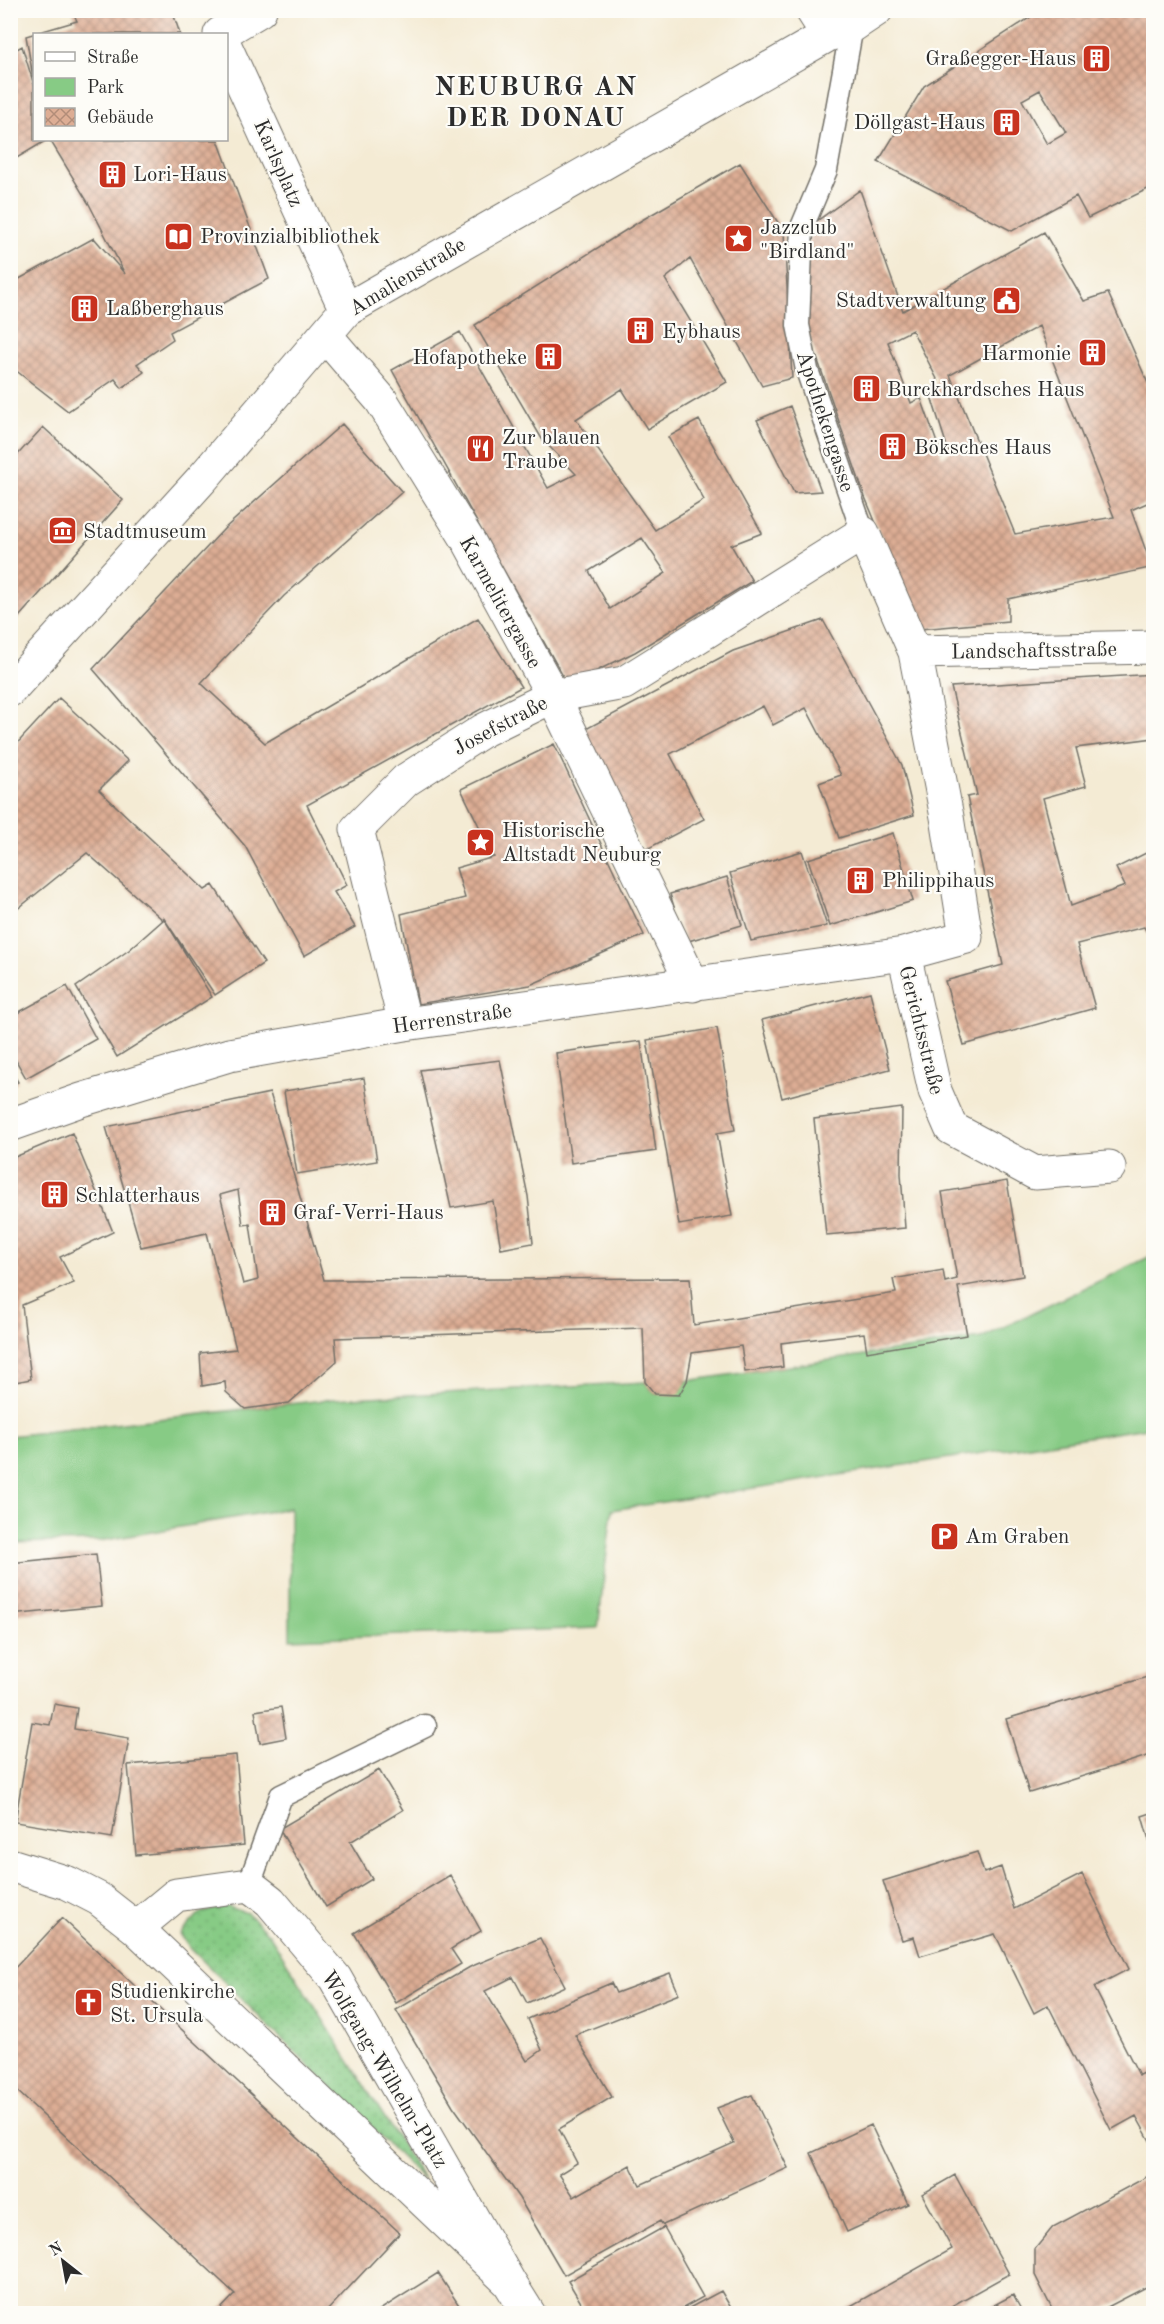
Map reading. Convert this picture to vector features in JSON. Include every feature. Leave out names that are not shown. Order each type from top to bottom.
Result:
[{"type":"street","points":[[222,33],[260,10]]},
{"type":"street","name":"Amalienstraße","points":[[10,690],[202,479],[346,310],[842,20]]},
{"type":"street","name":"Karlsplatz","points":[[228,52],[346,310]]},
{"type":"street","name":"Karmelitergasse","points":[[326,336],[381,400],[469,543],[554,696],[693,985]]},
{"type":"street","name":"Gerichtsstraße","points":[[863,533],[915,652],[947,817],[966,937],[904,954],[935,1091],[951,1128],[1035,1173],[1109,1167]]},
{"type":"street","name":"Josefstraße","points":[[405,1024],[357,829],[406,780],[484,730],[554,696],[624,683],[863,533]]},
{"type":"street","name":"Landschaftsstraße","points":[[915,652],[1154,647]]},
{"type":"street","name":"Herrenstraße","points":[[10,1125],[81,1100],[221,1057],[405,1024],[904,954]]},
{"type":"street","name":"Wolfgang-Wilhelm-Platz","points":[[10,1865],[78,1889],[99,1899],[136,1928],[509,2282]]},
{"type":"street","points":[[136,1928],[176,1895],[249,1885]]},
{"type":"street","name":"Wolfgang-Wilhelm-Platz","points":[[249,1885],[270,1901],[335,1978],[529,2313]]},
{"type":"lane","name":"Apothekengasse","points":[[842,20],[826,170],[801,227],[798,325],[807,370],[863,533]]},
{"type":"lane","points":[[249,1885],[281,1796],[425,1726]]},
{"type":"green space","points":[[1153,1255],[1153,1427],[612,1510],[598,1628],[290,1639],[290,1508],[100,1541],[11,1543],[10,1436],[333,1399],[645,1382],[655,1394],[678,1394],[687,1381],[981,1338]]},
{"type":"green space","points":[[226,1906],[247,1913],[269,1934],[424,2180],[190,1948],[180,1934],[199,1914]]},
{"type":"building","points":[[72,10],[172,10],[180,33],[36,33],[77,21]]},
{"type":"building","points":[[1154,10],[1154,186],[1088,218],[1076,196],[1012,231],[878,162],[924,86],[1040,11]],"holes":[[[1040,90],[1066,133],[1047,144],[1022,100]]]},
{"type":"building","points":[[33,34],[33,77],[26,36]]},
{"type":"building","points":[[22,46],[33,82],[33,141],[45,141],[10,162],[10,53]]},
{"type":"building","points":[[51,141],[218,141],[269,279],[170,332],[173,339],[137,364],[144,372],[122,388],[115,379],[68,411],[10,366],[10,284],[94,238],[125,274],[89,204]]},
{"type":"building","points":[[740,163],[784,232],[792,378],[762,386],[690,259],[665,279],[727,382],[647,429],[622,389],[576,419],[655,530],[704,500],[668,437],[699,420],[762,533],[731,545],[752,581],[635,652],[568,685],[392,370],[460,332],[548,488],[576,474],[542,439],[475,325],[642,220]],"holes":[[[642,538],[666,573],[610,609],[589,571]]]},
{"type":"building","points":[[860,190],[903,311],[1044,232],[1084,301],[1108,293],[1154,397],[1154,500],[1131,510],[1149,559],[1154,556],[1154,567],[1008,599],[1008,621],[920,629],[865,497],[804,320],[810,226]],"holes":[[[1039,326],[1114,517],[1015,534],[950,375]],[[912,330],[938,381],[930,393],[949,453],[942,457],[921,398],[911,403],[888,342]]]},
{"type":"building","points":[[790,406],[821,491],[794,493],[757,420]]},
{"type":"building","points":[[342,424],[402,492],[284,596],[201,683],[265,743],[478,618],[521,687],[307,805],[347,885],[334,892],[355,927],[304,956],[245,846],[93,669],[224,529]]},
{"type":"building","points":[[43,427],[123,500],[10,627],[10,463]]},
{"type":"building","points":[[823,620],[902,765],[914,815],[839,838],[819,783],[841,775],[806,708],[773,725],[763,706],[670,754],[704,819],[645,850],[582,731],[733,651]]},
{"type":"building","points":[[1154,674],[1154,738],[1076,748],[1086,786],[1043,798],[1071,906],[1125,886],[1116,868],[1154,849],[1154,945],[1144,927],[1077,944],[1095,1008],[964,1045],[945,981],[1003,965],[967,797],[977,795],[951,687]]},
{"type":"building","points":[[59,698],[128,761],[99,790],[205,890],[213,885],[264,963],[215,995],[163,917],[212,997],[117,1057],[76,987],[129,950],[163,920],[87,853],[10,915],[10,751]]},
{"type":"building","points":[[554,744],[644,935],[530,985],[418,1004],[401,914],[465,898],[456,868],[494,857],[461,789]]},
{"type":"building","name":"Philippihaus","points":[[893,833],[913,901],[830,926],[808,859]]},
{"type":"building","points":[[802,851],[827,926],[751,941],[730,873]]},
{"type":"building","points":[[727,877],[742,925],[685,942],[670,894]]},
{"type":"building","points":[[67,986],[96,1039],[26,1078],[10,1050],[10,1017]]},
{"type":"building","points":[[870,992],[890,1069],[782,1098],[762,1020]]},
{"type":"building","points":[[717,1028],[735,1130],[717,1133],[732,1216],[679,1225],[647,1040]]},
{"type":"building","points":[[641,1041],[656,1151],[571,1163],[556,1053]]},
{"type":"building","points":[[500,1060],[528,1196],[533,1243],[501,1249],[493,1201],[451,1208],[420,1070]]},
{"type":"building","points":[[10,1069],[18,1082],[10,1086]]},
{"type":"building","points":[[364,1078],[377,1161],[297,1174],[284,1091]]},
{"type":"building","points":[[270,1093],[324,1280],[690,1278],[694,1325],[896,1293],[893,1279],[943,1270],[945,1282],[957,1279],[942,1192],[1007,1181],[1023,1276],[958,1287],[967,1335],[867,1352],[864,1333],[781,1343],[783,1367],[745,1372],[741,1346],[692,1353],[687,1381],[679,1395],[655,1394],[645,1382],[643,1328],[335,1338],[337,1361],[289,1403],[245,1409],[226,1392],[225,1382],[202,1386],[200,1353],[236,1349],[207,1233],[141,1247],[106,1127]],"holes":[[[238,1190],[243,1225],[250,1224],[258,1280],[243,1284],[220,1195]]]},
{"type":"building","points":[[902,1108],[901,1174],[905,1228],[826,1235],[814,1119]]},
{"type":"building","name":"Schlatterhaus","points":[[72,1133],[113,1232],[60,1257],[74,1283],[22,1305],[31,1379],[10,1383],[10,1159]]},
{"type":"building","points":[[96,1554],[102,1606],[10,1615],[10,1563]]},
{"type":"building","points":[[1154,1675],[1154,1754],[1029,1793],[1006,1719]]},
{"type":"building","points":[[54,1704],[77,1708],[74,1729],[129,1738],[112,1838],[15,1822],[32,1722],[50,1725]]},
{"type":"building","points":[[281,1707],[286,1738],[260,1743],[255,1711]]},
{"type":"building","points":[[236,1755],[244,1845],[136,1855],[128,1765]]},
{"type":"building","points":[[379,1770],[403,1810],[350,1842],[372,1879],[326,1907],[279,1829]]},
{"type":"building","points":[[1154,1812],[1154,1854],[1153,1854],[1142,1816]]},
{"type":"building","points":[[977,1852],[984,1873],[1001,1867],[1014,1909],[1082,1874],[1129,1969],[1094,1987],[1139,2075],[1154,2068],[1154,2148],[1136,2116],[1111,2130],[1048,2005],[1034,2013],[995,1934],[920,1956],[914,1937],[902,1940],[883,1881]]},
{"type":"building","points":[[450,1875],[481,1931],[451,1949],[461,1964],[396,2003],[354,1933]]},
{"type":"building","points":[[62,1918],[400,2233],[325,2313],[217,2313],[235,2294],[16,2090],[10,2096],[10,1973]]},
{"type":"building","points":[[540,1938],[565,1986],[527,2003],[513,1977],[485,1991],[527,2061],[542,2050],[528,2019],[611,1983],[616,1993],[670,1973],[679,1994],[575,2035],[612,2097],[559,2129],[577,2163],[559,2174],[574,2197],[630,2165],[640,2185],[734,2143],[717,2108],[752,2095],[788,2168],[663,2225],[660,2221],[564,2275],[519,2198],[453,2106],[396,2010],[470,1967]]},
{"type":"building","points":[[871,2125],[908,2204],[847,2232],[811,2153]]},
{"type":"building","points":[[1152,2174],[1154,2283],[1096,2313],[1054,2313],[1035,2275],[1035,2249],[1053,2227]]},
{"type":"building","points":[[955,2175],[1009,2274],[939,2313],[838,2313],[952,2249],[922,2194]]},
{"type":"building","points":[[664,2227],[703,2297],[674,2313],[587,2313],[568,2281]]},
{"type":"building","points":[[438,2273],[464,2313],[375,2313]]},
{"type":"building","points":[[721,2291],[734,2313],[680,2313]]},
{"type":"building","points":[[1013,2295],[1023,2313],[979,2313]]},
{"type":"place","name":"Graßegger-Haus","points":[[1097,58]]},
{"type":"place","name":"Döllgast-Haus","points":[[1006,122]]},
{"type":"place","name":"Lori-Haus","points":[[112,174]]},
{"type":"place","name":"Provinzialbibliothek","points":[[179,236]]},
{"type":"place","name":"Jazzclub \"Birdland\"","points":[[739,239]]},
{"type":"place","name":"Stadtverwaltung","points":[[1007,300]]},
{"type":"place","name":"Laßberghaus","points":[[85,308]]},
{"type":"place","name":"Eybhaus","points":[[641,331]]},
{"type":"place","name":"Harmonie","points":[[1092,353]]},
{"type":"place","name":"Hofapotheke","points":[[548,357]]},
{"type":"place","name":"Burckhardsches Haus","points":[[866,389]]},
{"type":"place","name":"Böksches Haus","points":[[893,447]]},
{"type":"place","name":"Zur blauen Traube","points":[[481,449]]},
{"type":"place","name":"Stadtmuseum","points":[[62,531]]},
{"type":"place","name":"Historische Altstadt Neuburg","points":[[481,842]]},
{"type":"place","name":"Philippihaus","points":[[861,880]]},
{"type":"place","name":"Schlatterhaus","points":[[54,1195]]},
{"type":"place","name":"Graf-Verri-Haus","points":[[272,1212]]},
{"type":"place","name":"Am Graben","points":[[944,1536]]},
{"type":"place","name":"Studienkirche St. Ursula","points":[[89,2003]]},
{"type":"district","name":"NEUBURG AN DER DONAU","points":[[536,102]]}]
